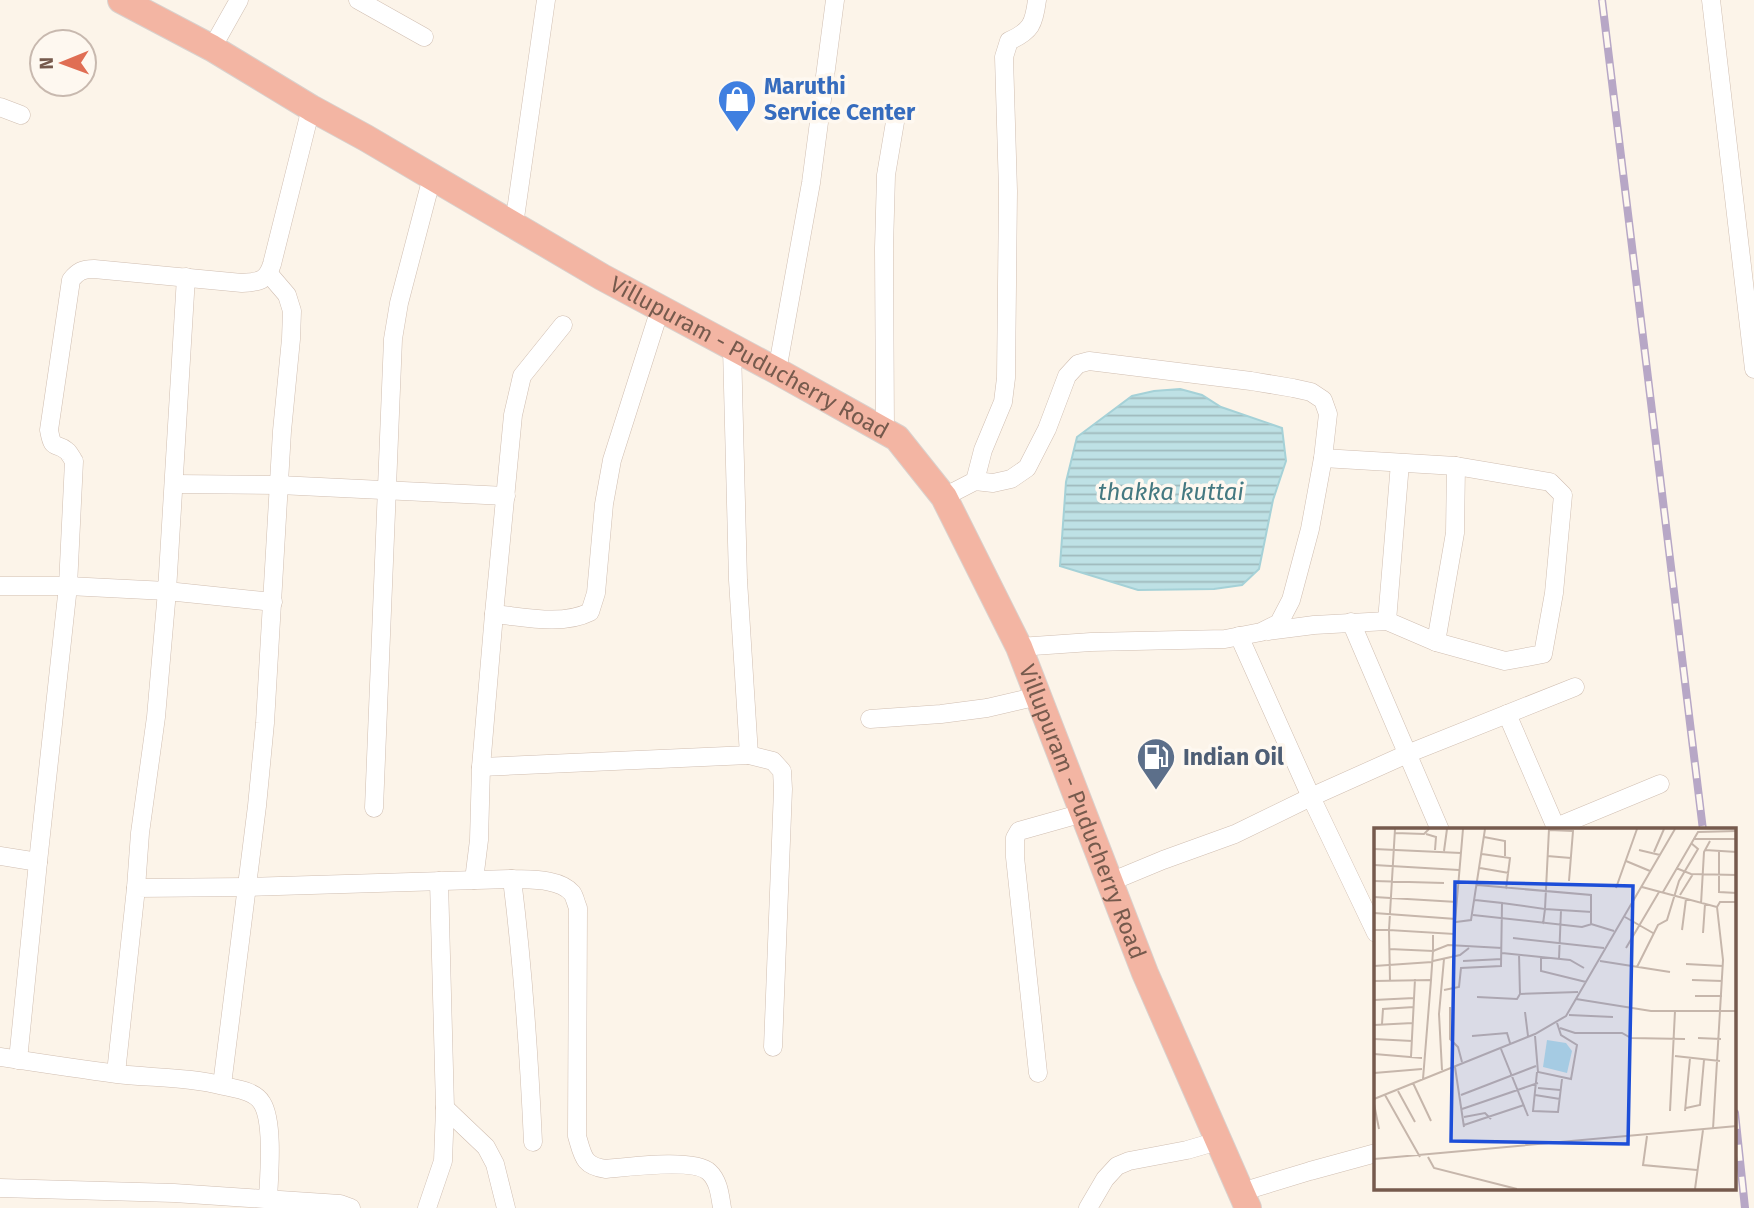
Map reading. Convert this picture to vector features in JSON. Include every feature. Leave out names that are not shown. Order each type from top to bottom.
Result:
[{"type":"highway","name":"Villupuram - Puducherry Road","points":[[121,0],[212,48],[602,277],[897,438],[944,497],[1019,647],[1145,973],[1245,1200]]},
{"type":"street","points":[[212,48],[239,0]]},
{"type":"street","points":[[358,0],[424,37]]},
{"type":"street","points":[[514,225],[546,0]]},
{"type":"street","points":[[777,371],[811,183],[835,0]]},
{"type":"street","points":[[975,481],[983,450],[1003,402],[1006,378],[1008,191],[1004,57],[1009,41],[1024,34],[1033,23],[1037,0]]},
{"type":"street","points":[[1711,0],[1754,369]]},
{"type":"street","points":[[0,107],[21,115]]},
{"type":"street","points":[[18,1060],[68,586],[74,461],[67,451],[55,446],[49,430],[71,280],[83,269],[242,283],[264,279],[269,274],[311,108]]},
{"type":"street","points":[[885,430],[886,175],[895,122]]},
{"type":"street","points":[[374,808],[393,339],[399,303],[432,177]]},
{"type":"street","points":[[222,1085],[264,737],[292,311],[288,295],[269,274]]},
{"type":"street","points":[[116,1073],[140,832],[156,717],[167,591],[186,277]]},
{"type":"street","points":[[494,614],[565,619],[580,617],[590,612],[596,593],[604,504],[612,460],[660,309]]},
{"type":"street","points":[[474,880],[479,840],[481,766],[513,415],[522,376],[563,325]]},
{"type":"street","points":[[732,348],[738,580],[749,755]]},
{"type":"street","points":[[944,497],[975,481],[993,483],[1011,479],[1027,468],[1047,429],[1067,376],[1078,364],[1088,361],[1251,381],[1311,392],[1323,400],[1328,414],[1310,529],[1291,600],[1279,623],[1261,632]]},
{"type":"street","points":[[1019,647],[1091,642],[1225,639],[1314,625],[1387,621],[1436,642],[1505,661],[1543,654],[1554,593],[1563,495],[1550,482],[1456,466],[1323,458]]},
{"type":"street","points":[[1387,621],[1400,463]]},
{"type":"street","points":[[1436,642],[1455,533],[1456,466]]},
{"type":"street","points":[[174,484],[279,485],[506,496]]},
{"type":"street","points":[[0,586],[167,591],[273,602]]},
{"type":"street","points":[[1351,622],[1439,828]]},
{"type":"street","points":[[1238,636],[1374,929]]},
{"type":"street","points":[[1110,882],[1236,834],[1408,754],[1575,687]]},
{"type":"street","points":[[870,719],[986,708],[1038,696]]},
{"type":"street","points":[[1507,714],[1556,828]]},
{"type":"street","points":[[481,766],[749,755],[773,761],[782,771],[783,789],[773,1047]]},
{"type":"street","points":[[1558,828],[1660,784]]},
{"type":"street","points":[[1038,1073],[1015,838],[1019,831],[1083,813]]},
{"type":"street","points":[[0,856],[38,862]]},
{"type":"street","points":[[136,888],[512,879],[561,885],[572,893],[578,908],[578,1136],[583,1158],[595,1168],[606,1169],[674,1164],[695,1166],[708,1171],[717,1183],[722,1208]]},
{"type":"street","points":[[512,879],[528,1034],[533,1142]]},
{"type":"street","points":[[427,1208],[443,1161],[445,1108],[439,881]]},
{"type":"street","points":[[0,1057],[222,1085],[252,1093],[262,1103],[268,1118],[270,1150],[255,1202]]},
{"type":"street","points":[[445,1108],[486,1147],[495,1164],[506,1208]]},
{"type":"street","points":[[1087,1208],[1105,1179],[1117,1167],[1129,1161],[1219,1141]]},
{"type":"street","points":[[1245,1200],[1310,1171],[1374,1154]]},
{"type":"street","points":[[0,1188],[129,1200],[174,1193],[255,1202],[340,1204],[351,1208]]},
{"type":"water","name":"thakka kuttai","points":[[1180,389],[1202,395],[1221,407],[1282,428],[1286,461],[1273,500],[1259,569],[1242,585],[1214,589],[1138,590],[1060,566],[1066,482],[1077,437],[1132,396]]},
{"type":"railway","points":[[1602,0],[1703,828]]},
{"type":"railway","points":[[1736,1122],[1745,1208]]},
{"type":"place","name":"Maruthi Service Center","points":[[737,133]]},
{"type":"place","name":"Indian Oil","points":[[1156,791]]}]
